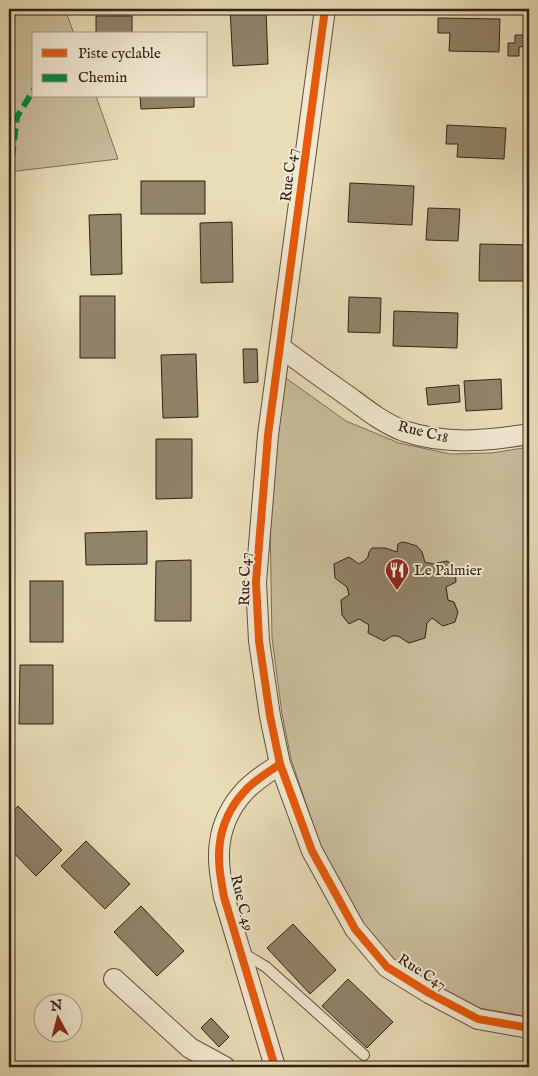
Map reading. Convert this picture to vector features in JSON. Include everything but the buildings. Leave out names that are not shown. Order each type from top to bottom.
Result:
[{"type":"street","name":"Rue C47","points":[[324,9],[268,435],[256,582],[259,641],[270,716],[280,764],[312,851],[355,929],[387,967],[428,993],[478,1020],[529,1028]]},
{"type":"street","name":"Rue C18","points":[[280,348],[378,418],[404,430],[435,438],[462,440],[493,439],[529,434]]},
{"type":"street","name":"Rue C 49","points":[[275,1067],[224,897],[219,843],[228,815],[243,793],[259,778],[280,764]]},
{"type":"street","points":[[114,978],[190,1048],[225,1067]]},
{"type":"lane","points":[[241,952],[266,967],[364,1055]]},
{"type":"shaded area","points":[[9,9],[65,9],[73,32],[32,32],[32,98],[97,98],[118,159],[9,172]]},
{"type":"shaded area","points":[[283,376],[346,421],[399,443],[450,454],[492,453],[529,447],[529,1017],[479,1008],[432,985],[393,961],[361,924],[321,848],[291,759],[282,714],[272,638],[270,522]]},
{"type":"marked path","points":[[9,176],[17,117],[32,92]]},
{"type":"cycle path","points":[[325,9],[268,435],[256,582],[259,641],[270,716],[280,764],[312,851],[355,929],[387,967],[429,993],[478,1019],[529,1028]]},
{"type":"cycle path","points":[[275,1067],[224,897],[219,856],[223,829],[235,804],[251,785],[280,764]]},
{"type":"place","name":"Le Palmier","points":[[397,591]]}]
